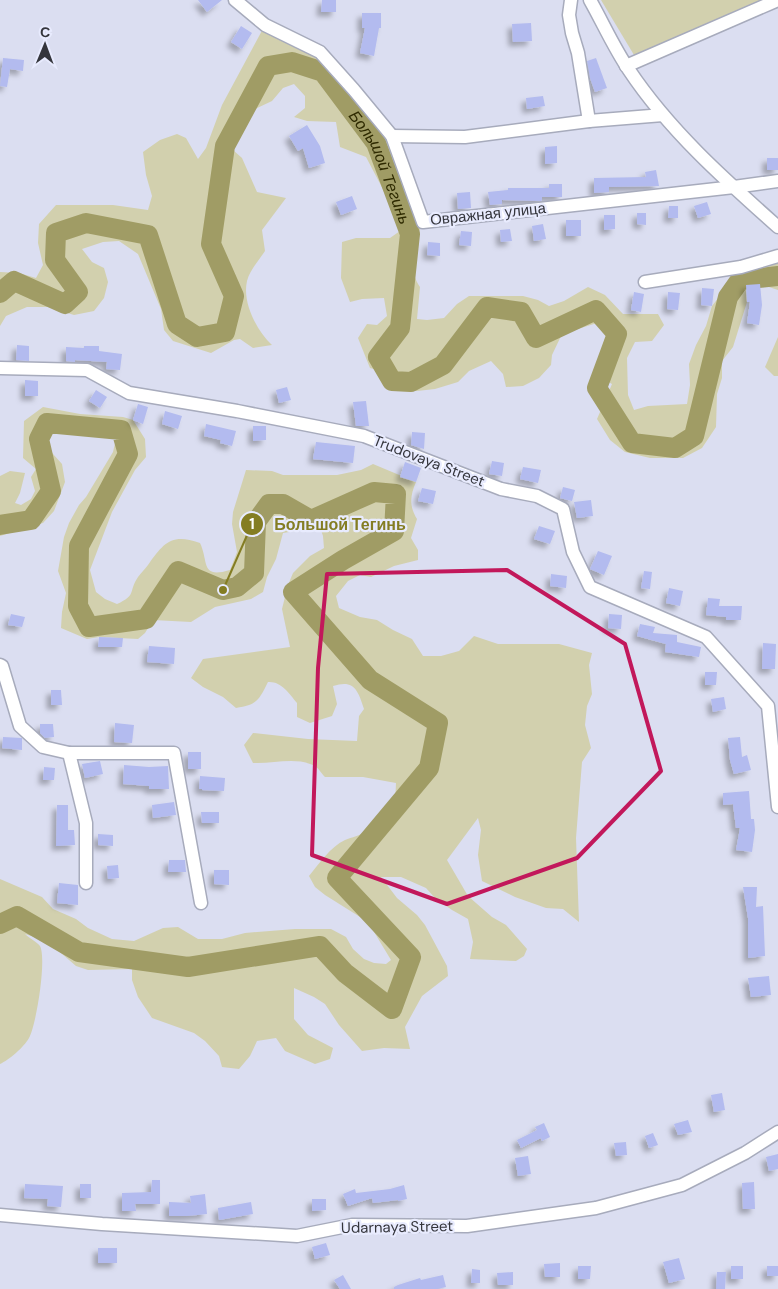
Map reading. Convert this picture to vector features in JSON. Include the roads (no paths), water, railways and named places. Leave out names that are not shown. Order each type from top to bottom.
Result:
[{"type":"street","name":"Овражная улица","points":[[235,0],[265,25],[320,52],[392,136],[423,222],[734,188],[778,181]]},
{"type":"street","points":[[571,0],[572,33],[578,53],[589,121]]},
{"type":"street","points":[[590,0],[626,66],[663,116],[734,188],[778,227]]},
{"type":"street","points":[[626,66],[778,0]]},
{"type":"street","points":[[392,136],[465,137],[589,121],[663,116]]},
{"type":"street","points":[[645,282],[741,267],[778,256]]},
{"type":"street","name":"Trudovaya Street","points":[[0,368],[87,370],[129,393],[237,411],[364,436],[501,489],[537,496],[563,509],[573,552],[590,587],[706,637],[773,705],[778,807]]},
{"type":"street","points":[[0,665],[2,666],[20,726],[43,747],[69,752],[174,753],[201,903]]},
{"type":"street","points":[[69,752],[86,823],[86,883]]},
{"type":"street","name":"Udarnaya Street","points":[[0,1215],[102,1224],[297,1236],[352,1225],[467,1226],[596,1208],[682,1185],[744,1153],[778,1132]]},
{"type":"waterway","name":"Большой Тегинь","points":[[0,293],[14,281],[65,304],[78,292],[55,260],[56,233],[86,223],[148,235],[177,324],[197,337],[225,332],[234,296],[211,244],[225,146],[268,66],[292,62],[323,72],[376,143],[410,234],[400,328],[378,357],[392,381],[411,382],[443,365],[487,307],[521,312],[536,338],[596,310],[617,334],[597,388],[632,443],[675,448],[694,436],[728,297],[740,280],[778,276]]},
{"type":"waterway","name":"Большой Тегинь","points":[[0,525],[31,520],[51,491],[39,439],[47,423],[121,430],[128,454],[79,546],[78,606],[89,627],[146,619],[178,571],[223,590],[237,587],[254,573],[256,522],[269,504],[283,504],[311,520],[374,492],[396,494],[394,531],[343,560],[293,592],[370,680],[438,723],[429,768],[337,878],[411,957],[392,1009],[345,973],[320,946],[188,967],[79,952],[17,916],[0,924]]},
{"type":"place","name":"Большой Тегинь","points":[[223,590]]}]
